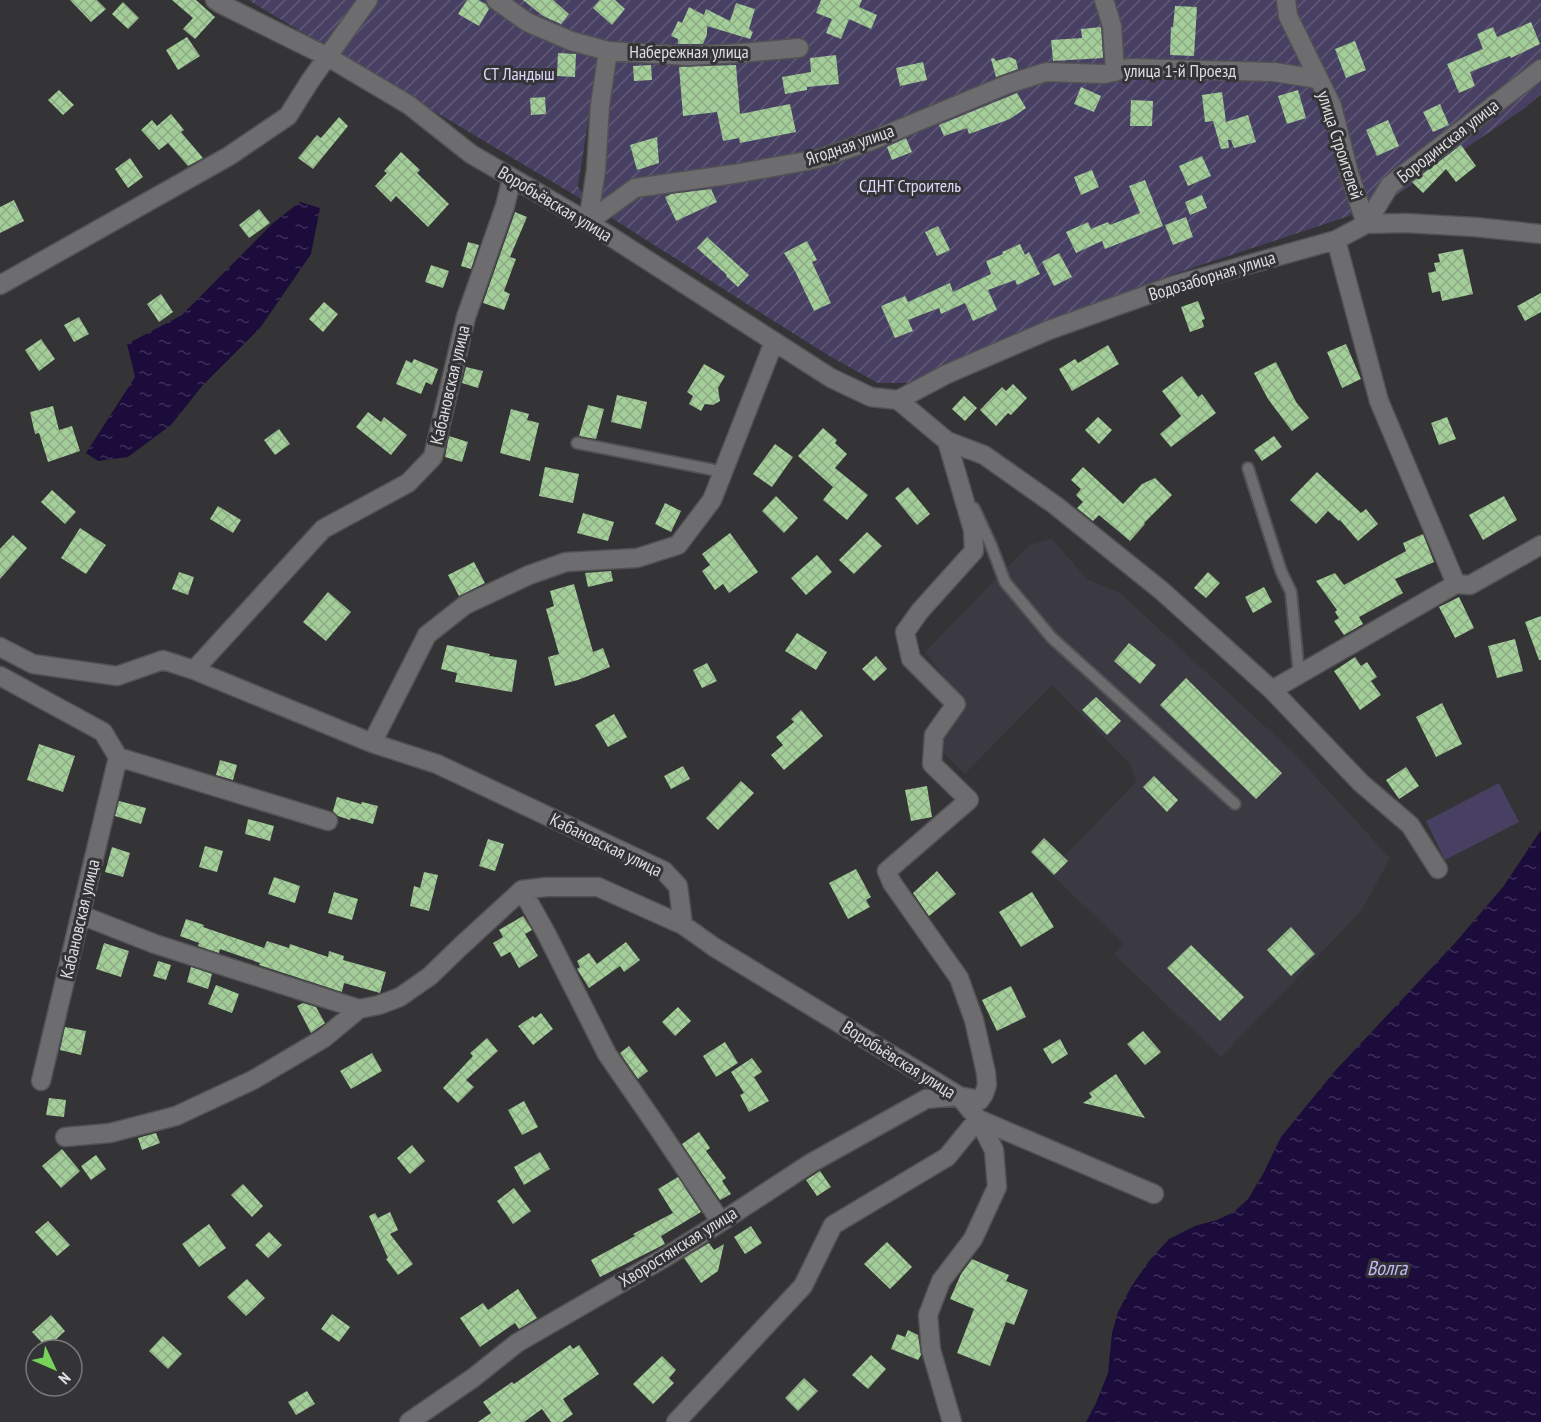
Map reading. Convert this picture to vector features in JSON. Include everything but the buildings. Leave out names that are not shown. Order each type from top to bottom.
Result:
[{"type":"street","name":"Воробьёвская улица","points":[[215,0],[329,55],[409,105],[471,154],[588,222],[831,378],[871,397],[898,400]]},
{"type":"street","points":[[0,285],[229,156],[288,116],[368,0]]},
{"type":"street","points":[[496,0],[527,22],[571,41],[608,51]]},
{"type":"street","name":"улица 1-й Проезд","points":[[1104,0],[1112,26],[1115,72],[1129,68],[1274,72],[1318,79]]},
{"type":"street","name":"улица Строителей","points":[[1286,0],[1288,16],[1332,106],[1349,173],[1366,224]]},
{"type":"street","name":"Набережная улица","points":[[588,222],[596,170],[600,105],[608,51],[688,56],[798,48]]},
{"type":"street","name":"Бородинская улица","points":[[1366,224],[1390,185],[1541,69]]},
{"type":"street","name":"Ягодная улица","points":[[588,222],[635,188],[819,159],[871,141],[1008,84],[1047,72],[1104,74],[1115,72]]},
{"type":"street","name":"Кабановская улица","points":[[194,670],[323,529],[408,483],[433,457],[466,317],[505,206],[512,178]]},
{"type":"street","name":"Водозаборная улица","points":[[898,400],[948,374],[1049,330],[1175,285],[1336,240],[1366,224],[1405,223],[1475,227],[1541,234]]},
{"type":"street","points":[[1336,240],[1379,401],[1456,584]]},
{"type":"street","points":[[372,743],[427,636],[465,604],[529,575],[566,562],[637,558],[678,545],[712,500],[774,342]]},
{"type":"street","points":[[898,400],[947,441],[984,455],[1055,506],[1162,591],[1272,690],[1361,783],[1410,825],[1438,869]]},
{"type":"street","points":[[947,441],[956,470]]},
{"type":"street","name":"Хворостянская улица","points":[[409,1422],[473,1378],[517,1344],[664,1258],[811,1163],[926,1099],[959,1096],[980,1100],[984,1095],[987,1085],[986,1073],[974,1020],[959,978],[892,883],[887,871],[969,800],[932,764],[934,735],[956,704],[910,659],[905,632],[920,611],[974,551],[973,530],[956,470]]},
{"type":"street","points":[[1272,690],[1456,584],[1470,585],[1541,545]]},
{"type":"street","name":"Кабановская улица","points":[[0,647],[33,664],[117,675],[163,660],[194,670],[372,743],[437,764],[664,871],[678,886],[683,925]]},
{"type":"street","points":[[0,676],[104,732],[118,757],[328,821]]},
{"type":"street","name":"Кабановская улица","points":[[41,1081],[118,757]]},
{"type":"street","name":"Воробьёвская улица","points":[[522,890],[546,887],[598,888],[683,925],[714,947],[959,1096],[978,1119],[1154,1194]]},
{"type":"street","points":[[65,1137],[110,1133],[176,1116],[254,1080],[324,1038],[359,1009],[400,997],[430,976],[522,890],[607,1054],[721,1222]]},
{"type":"street","points":[[81,915],[155,944],[359,1009]]},
{"type":"street","points":[[676,1422],[803,1286],[833,1224],[947,1157],[978,1119],[994,1150],[997,1187],[973,1239],[941,1281],[928,1315],[931,1350],[952,1422]]},
{"type":"lane","points":[[577,443],[724,472]]},
{"type":"lane","points":[[1248,468],[1281,571],[1291,592],[1299,674]]},
{"type":"lane","points":[[956,470],[991,545],[1005,582],[1052,638],[1234,804]]},
{"type":"shaded area","points":[[1052,539],[1087,579],[1120,593],[1293,752],[1390,858],[1362,910],[1221,1057],[1114,954],[1124,944],[1049,872],[1136,782],[1131,765],[1052,685],[965,774],[935,745],[965,706],[925,652],[1029,545]]},
{"type":"green space","name":"СДНТ Строитель","points":[[248,0],[1541,0],[1541,94],[1525,108],[1395,196],[1349,216],[1171,275],[922,383],[878,383],[826,354],[588,203]],"holes":[[[596,70],[587,202],[578,186]]]},
{"type":"green space","points":[[1499,783],[1519,822],[1445,860],[1426,821]]},
{"type":"water","points":[[300,202],[320,208],[311,254],[260,328],[203,385],[171,425],[128,457],[98,461],[86,453],[135,377],[127,344],[182,315],[273,223]]},
{"type":"water","name":"Волга","points":[[1541,830],[1541,1422],[1086,1422],[1108,1373],[1112,1333],[1118,1312],[1131,1287],[1149,1261],[1169,1239],[1195,1226],[1234,1212],[1248,1199],[1281,1137],[1334,1072],[1454,944],[1503,887]]},
{"type":"park label","name":"СТ Ландыш","points":[[519,74]]}]
